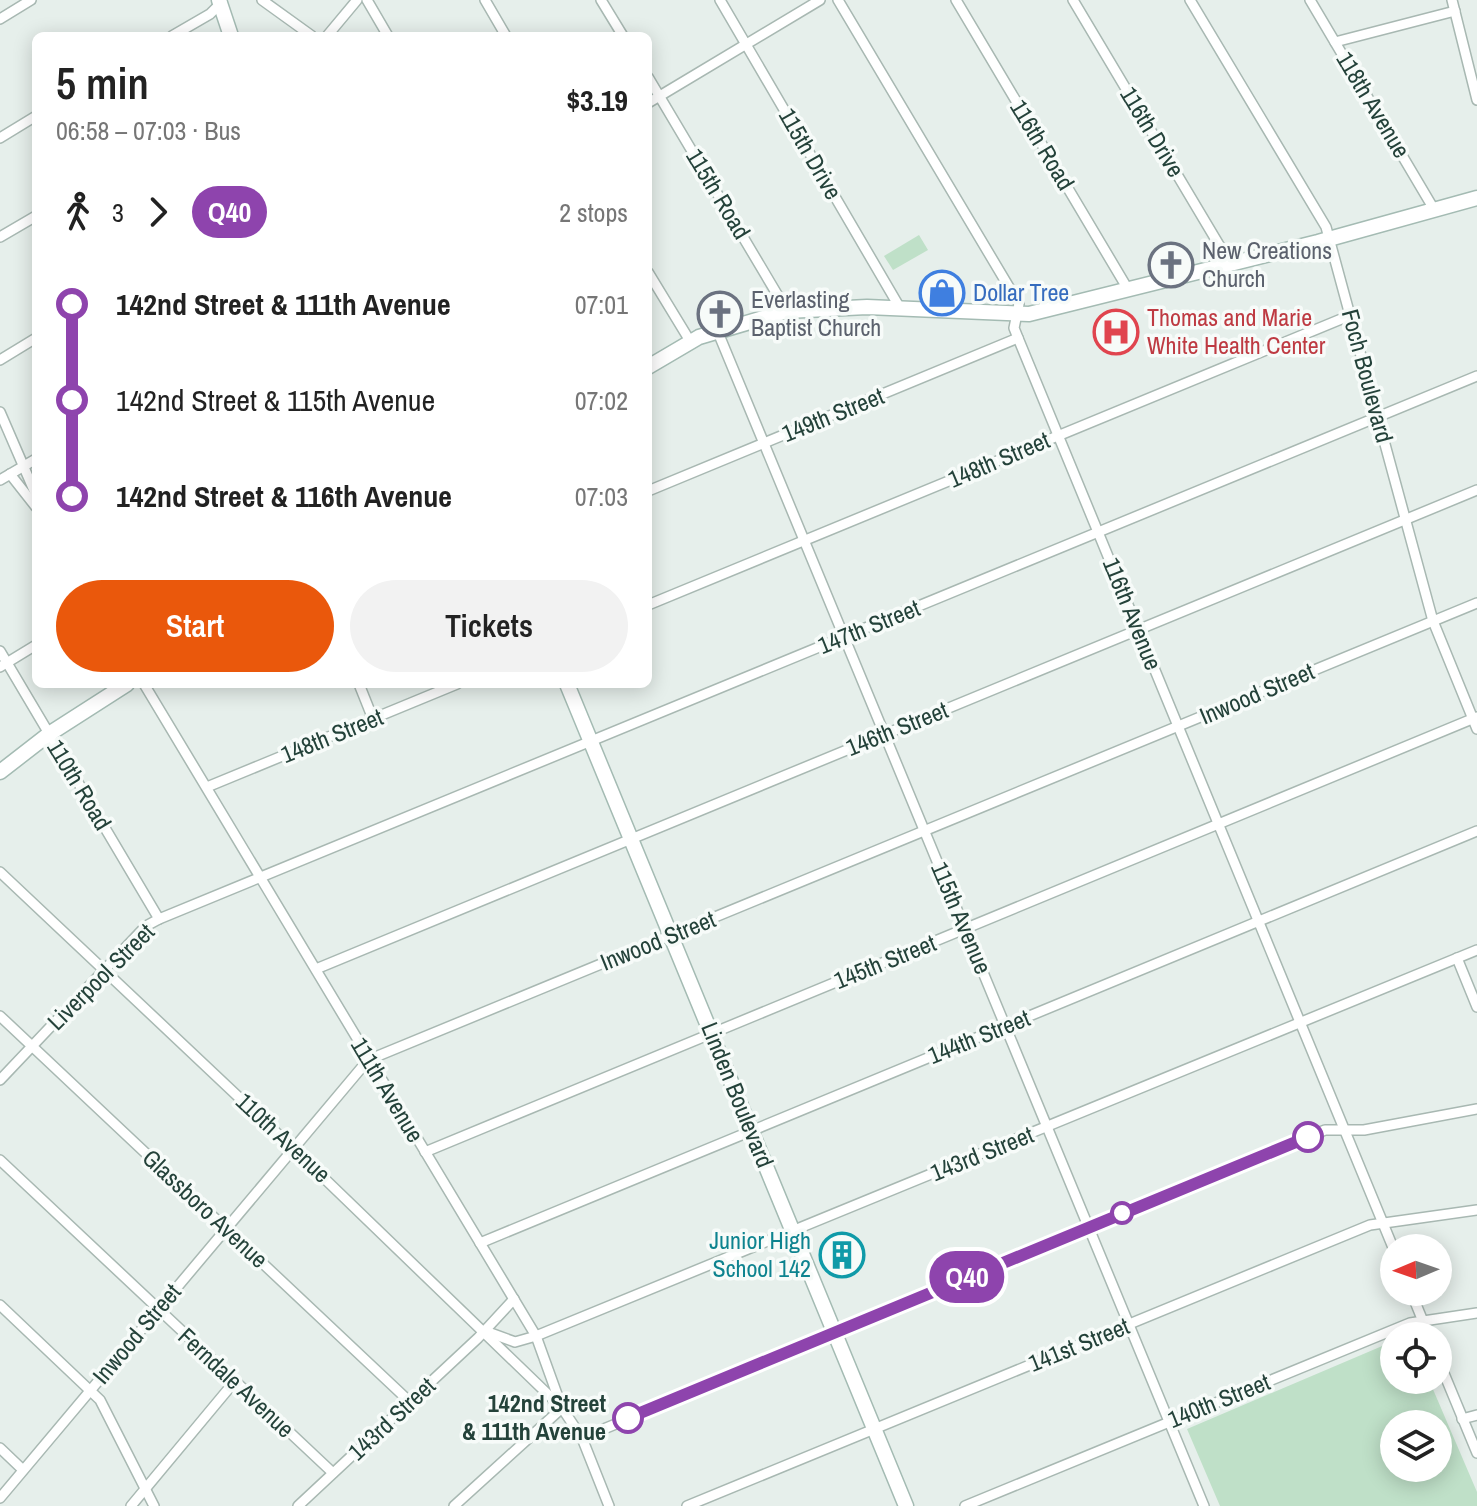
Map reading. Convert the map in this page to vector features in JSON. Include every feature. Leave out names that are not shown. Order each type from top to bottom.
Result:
[{"type":"main road","points":[[221,1],[230,32]]},
{"type":"main road","points":[[652,365],[690,341],[717,330],[787,311],[900,308],[1016,315],[1129,291],[1477,198]]},
{"type":"main road","points":[[0,772],[49,734],[121,688]]},
{"type":"main road","name":"Linden Boulevard","points":[[569,688],[906,1506]]},
{"type":"street","points":[[0,19],[31,0]]},
{"type":"street","points":[[262,0],[306,32]]},
{"type":"street","points":[[330,32],[357,0]]},
{"type":"street","points":[[367,0],[386,32]]},
{"type":"street","points":[[485,0],[504,32]]},
{"type":"street","points":[[601,0],[621,32]]},
{"type":"street","name":"115th Drive","points":[[720,0],[900,308]]},
{"type":"street","points":[[652,101],[820,0]]},
{"type":"street","name":"116th Avenue","points":[[838,0],[1019,304],[1014,328],[1388,1234]]},
{"type":"street","name":"116th Road","points":[[956,0],[1129,291]]},
{"type":"street","name":"116th Drive","points":[[1073,0],[1231,265]]},
{"type":"street","name":"Foch Boulevard","points":[[1190,0],[1326,227],[1433,621],[1477,729]]},
{"type":"street","name":"118th Avenue","points":[[1310,0],[1435,211]]},
{"type":"street","points":[[1452,0],[1477,100]]},
{"type":"street","points":[[179,32],[210,14],[221,1]]},
{"type":"street","points":[[1335,42],[1455,11]]},
{"type":"street","name":"115th Road","points":[[652,83],[787,311]]},
{"type":"street","points":[[0,138],[32,118]]},
{"type":"street","points":[[0,237],[32,218]]},
{"type":"street","points":[[652,279],[690,341]]},
{"type":"street","name":"148th Street","points":[[652,603],[1351,315]]},
{"type":"street","name":"115th Avenue","points":[[717,330],[1204,1506]]},
{"type":"street","name":"149th Street","points":[[652,489],[1018,338]]},
{"type":"street","points":[[0,360],[32,340]]},
{"type":"street","name":"147th Street","points":[[262,879],[1477,376]]},
{"type":"street","points":[[0,412],[32,483]]},
{"type":"street","points":[[0,480],[32,461]]},
{"type":"street","points":[[10,474],[32,502]]},
{"type":"street","name":"146th Street","points":[[316,969],[1477,490]]},
{"type":"street","name":"Inwood Street","points":[[0,1498],[368,1060],[1477,603]]},
{"type":"street","points":[[4,665],[32,648]]},
{"type":"street","name":"110th Road","points":[[0,651],[4,665],[49,734],[159,919]]},
{"type":"street","name":"111th Avenue","points":[[146,688],[536,1336],[562,1408],[582,1438],[609,1506]]},
{"type":"street","points":[[361,688],[373,719]]},
{"type":"street","name":"148th Street","points":[[207,787],[447,688]]},
{"type":"street","name":"145th Street","points":[[425,1152],[1475,718]]},
{"type":"street","name":"144th Street","points":[[480,1243],[1477,831]]},
{"type":"street","name":"110th Avenue","points":[[0,872],[485,1331],[562,1408]]},
{"type":"street","name":"Liverpool Street","points":[[0,1080],[146,926],[262,879]]},
{"type":"street","name":"143rd Street","points":[[485,1331],[515,1342],[536,1336],[1477,950]]},
{"type":"street","points":[[1457,958],[1477,1007]]},
{"type":"street","name":"Glassboro Avenue","points":[[0,1016],[410,1402]]},
{"type":"street","points":[[582,1438],[1325,1130],[1364,1130],[1477,1109]]},
{"type":"street","name":"Ferndale Avenue","points":[[0,1160],[333,1473]]},
{"type":"street","name":"141st Street","points":[[687,1506],[1370,1225],[1477,1210]]},
{"type":"street","name":"143rd Street","points":[[298,1506],[485,1331],[514,1299]]},
{"type":"street","points":[[0,1305],[100,1400],[154,1506]]},
{"type":"street","points":[[1417,1306],[1423,1322]]},
{"type":"street","name":"140th Street","points":[[1423,1322],[1477,1313]]},
{"type":"street","name":"140th Street","points":[[965,1506],[1380,1335]]},
{"type":"street","points":[[131,1506],[235,1381]]},
{"type":"street","points":[[1452,1394],[1477,1453]]},
{"type":"street","points":[[454,1506],[562,1408]]},
{"type":"street","points":[[1462,1419],[1477,1415]]},
{"type":"street","points":[[0,1448],[23,1470]]},
{"type":"green space","points":[[919,235],[928,250],[893,270],[884,256]]},
{"type":"green space","points":[[1380,1347],[1380,1394],[1435,1394],[1442,1410],[1380,1410],[1380,1482],[1452,1482],[1452,1434],[1477,1492],[1477,1506],[1220,1506],[1187,1429]]},
{"type":"bus line","name":"Q40","points":[[628,1418],[1308,1137]]},
{"type":"place","name":"New Creations Church","points":[[1171,265]]},
{"type":"place","name":"Dollar Tree","points":[[942,293]]},
{"type":"place","name":"Everlasting Baptist Church","points":[[720,314]]},
{"type":"place","name":"Thomas and Marie White Health Center","points":[[1116,332]]},
{"type":"place","name":"Junior High School 142","points":[[842,1255]]},
{"type":"place","name":"142nd Street & 111th Avenue","points":[[628,1418]]}]
